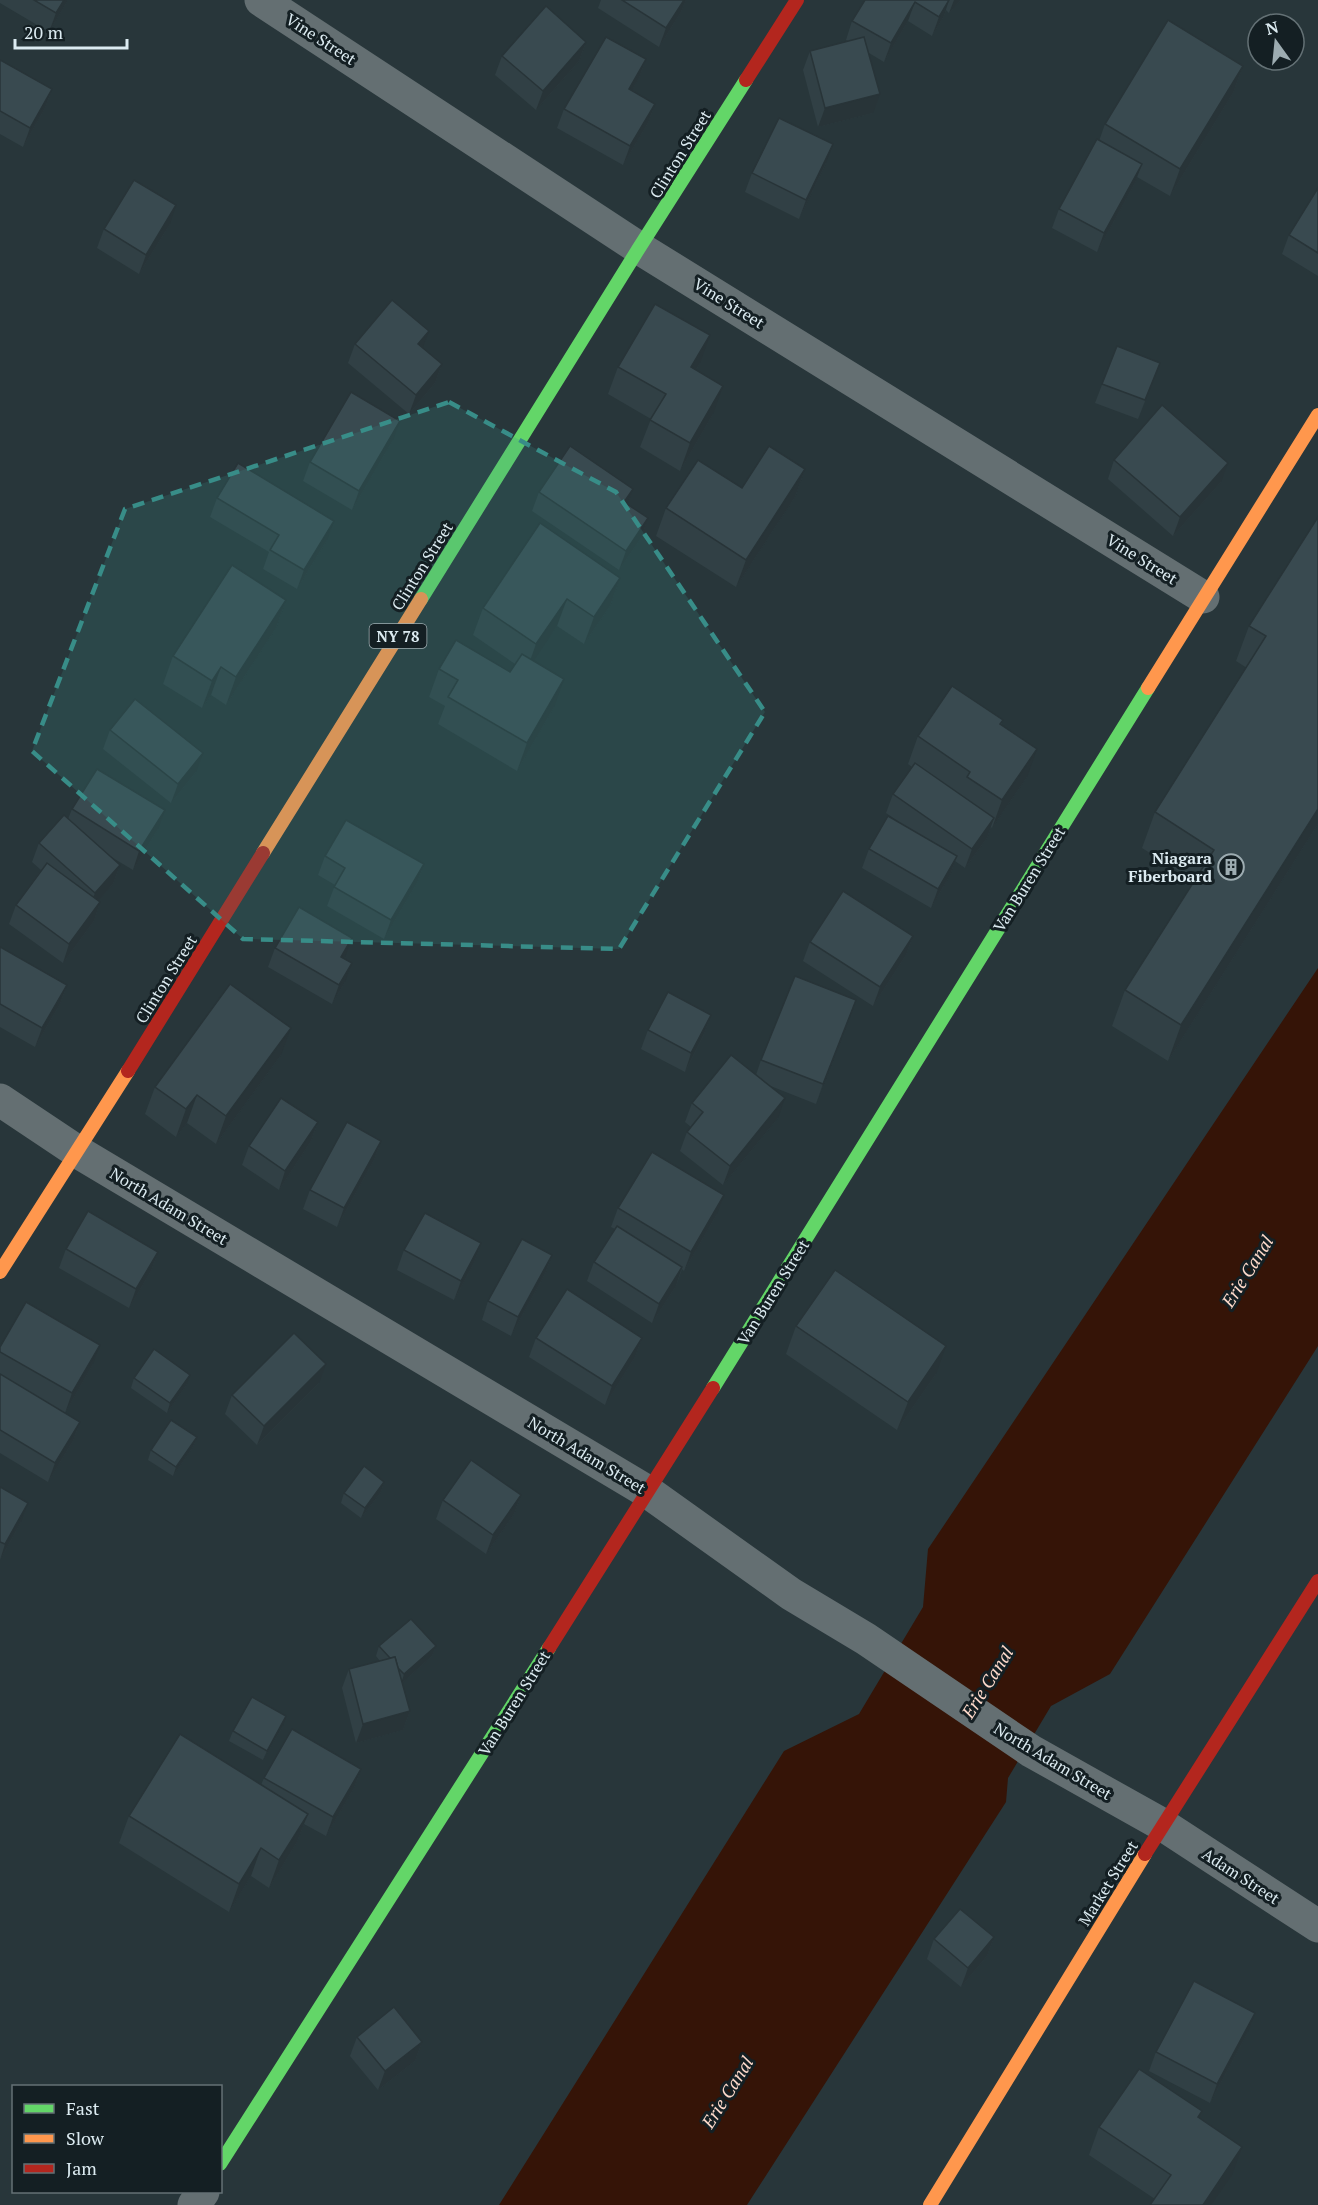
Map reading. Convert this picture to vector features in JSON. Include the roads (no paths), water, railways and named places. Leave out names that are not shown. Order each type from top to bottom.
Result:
[{"type":"street","name":"Vine Street","points":[[261,0],[639,248],[1203,597]]},
{"type":"street","name":"Clinton Street","points":[[0,1272],[78,1152],[639,248],[797,0]]},
{"type":"street","name":"Van Buren Street","points":[[222,2161],[648,1492],[1318,415]]},
{"type":"street","name":"North Adam Street","points":[[0,1100],[78,1152],[648,1492],[791,1594],[866,1639],[1031,1751],[1163,1825]]},
{"type":"street","name":"Market Street","points":[[930,2205],[1163,1825],[1318,1581]]},
{"type":"street","name":"Adam Street","points":[[1163,1825],[1318,1926]]},
{"type":"water","name":"Erie Canal","points":[[1318,968],[1318,1346],[1110,1674],[1051,1706],[1008,1778],[1006,1802],[747,2205],[499,2205],[784,1751],[859,1714],[923,1607],[928,1549]]},
{"type":"place","name":"Niagara Fiberboard","points":[[1231,867]]}]
